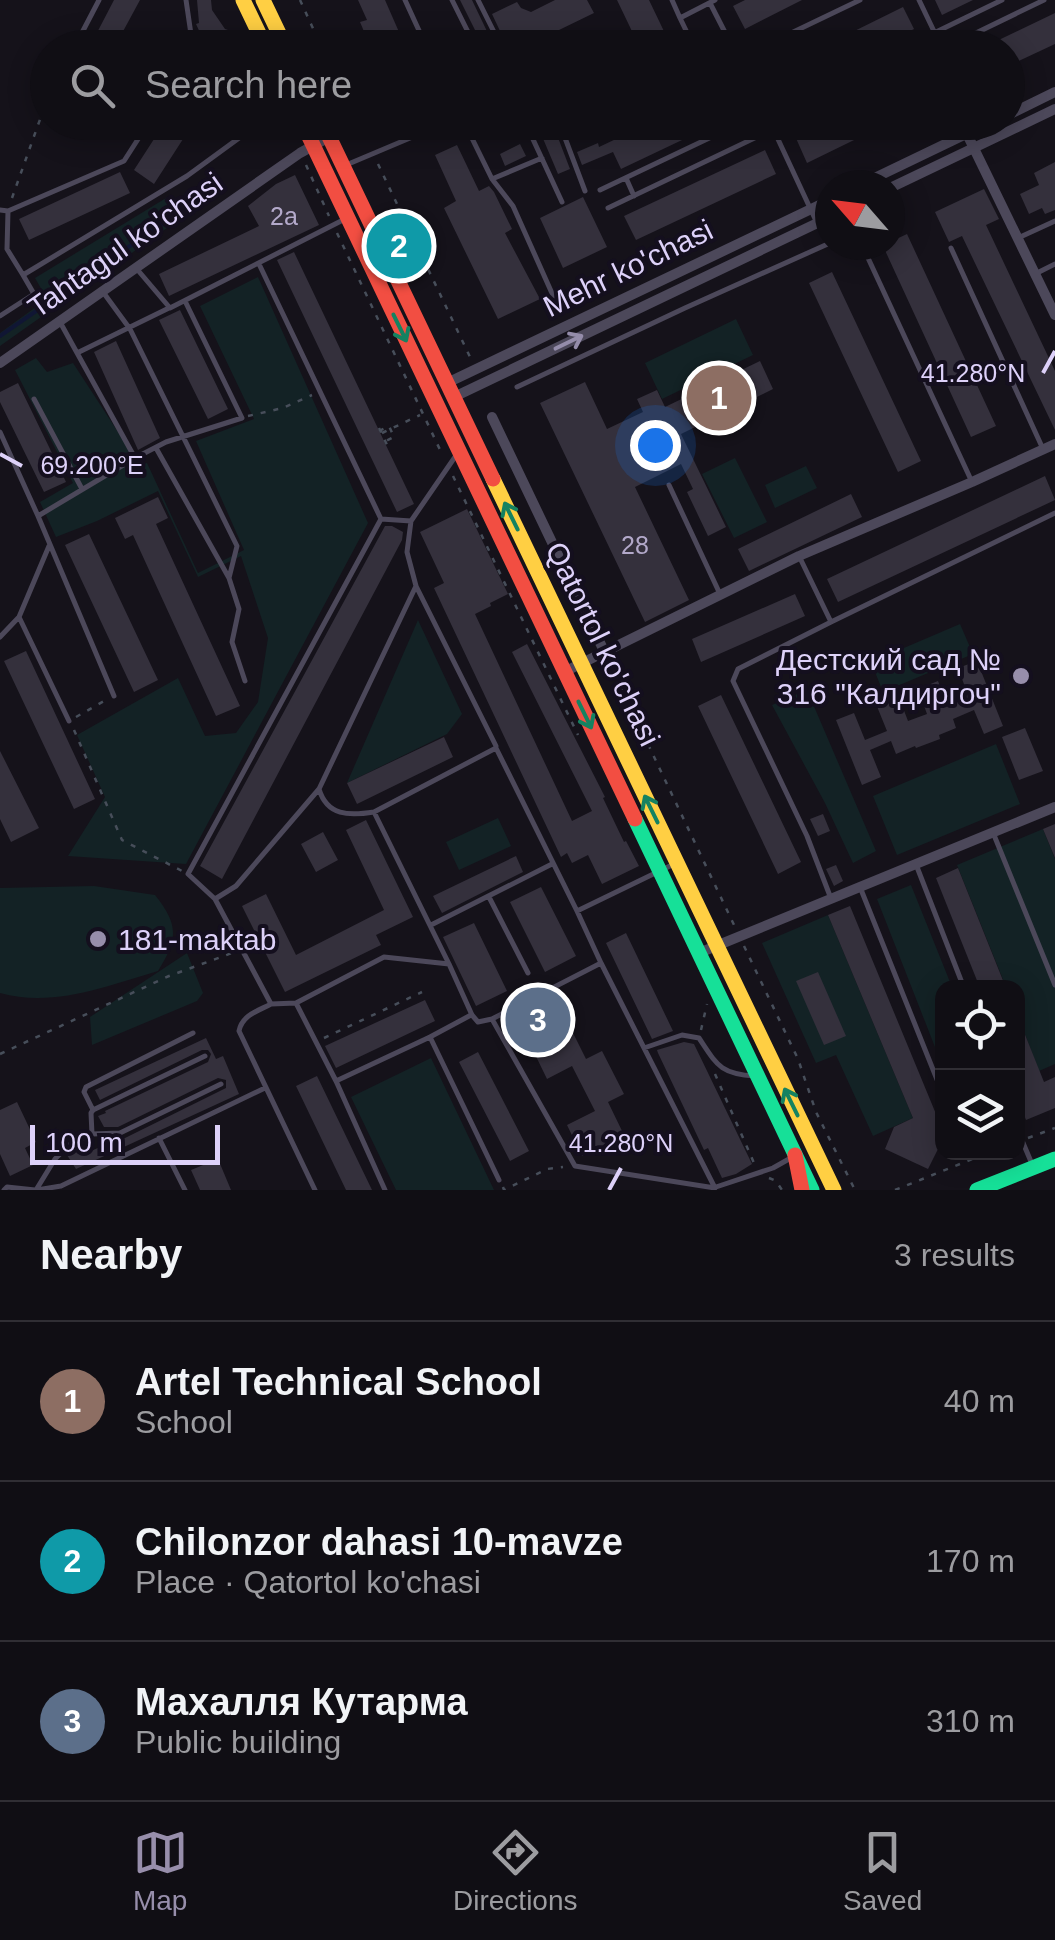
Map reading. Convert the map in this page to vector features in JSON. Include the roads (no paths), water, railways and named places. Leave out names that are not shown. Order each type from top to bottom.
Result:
[{"type":"main road","points":[[243,0],[257,30]]},
{"type":"main road","points":[[263,0],[277,30]]},
{"type":"main road","name":"Qatortol ko'chasi","points":[[305,140],[340,222],[434,398],[812,1190]]},
{"type":"main road","name":"Qatortol ko'chasi","points":[[331,140],[834,1190]]},
{"type":"main road","points":[[434,398],[450,390]]},
{"type":"main road","points":[[796,1156],[802,1190]]},
{"type":"main road","points":[[977,1190],[1055,1159]]},
{"type":"street","points":[[1025,107],[1055,92]]},
{"type":"street","points":[[1025,123],[1055,109]]},
{"type":"street","name":"Tahtagul ko'chasi","points":[[0,363],[315,140]]},
{"type":"street","points":[[891,170],[954,140]]},
{"type":"street","points":[[970,140],[1055,315]]},
{"type":"street","points":[[905,181],[990,140]]},
{"type":"street","name":"Mehr ko'chasi","points":[[450,390],[815,207]]},
{"type":"street","name":"Mehr ko'chasi","points":[[450,390],[815,223]]},
{"type":"street","points":[[492,417],[604,652]]},
{"type":"street","points":[[564,672],[799,556],[1055,444]]},
{"type":"street","points":[[699,954],[1055,806]]},
{"type":"lane","points":[[83,30],[99,0]]},
{"type":"lane","points":[[186,0],[190,30]]},
{"type":"lane","points":[[405,0],[419,30]]},
{"type":"lane","points":[[452,0],[467,30]]},
{"type":"lane","points":[[672,0],[686,30]]},
{"type":"lane","points":[[798,30],[860,0]]},
{"type":"lane","points":[[920,0],[934,30]]},
{"type":"lane","points":[[941,30],[1002,0]]},
{"type":"lane","points":[[982,30],[1044,0]]},
{"type":"lane","points":[[482,1],[494,30]]},
{"type":"lane","points":[[680,18],[712,1],[725,30]]},
{"type":"lane","points":[[0,316],[34,294],[7,249],[4,210],[124,161],[137,140]]},
{"type":"lane","points":[[24,275],[187,176],[236,140]]},
{"type":"lane","points":[[343,166],[403,140]]},
{"type":"lane","points":[[473,140],[492,178],[514,206],[555,300]]},
{"type":"lane","points":[[534,140],[562,202]]},
{"type":"lane","points":[[566,140],[586,191]]},
{"type":"lane","points":[[600,190],[705,140]]},
{"type":"lane","points":[[608,208],[744,140]]},
{"type":"lane","points":[[778,140],[815,221]]},
{"type":"lane","points":[[492,178],[542,158]]},
{"type":"lane","points":[[626,178],[634,196]]},
{"type":"lane","points":[[1018,238],[1055,221]]},
{"type":"lane","points":[[77,353],[340,222]]},
{"type":"lane","points":[[951,248],[1043,449]]},
{"type":"lane","points":[[0,254],[7,249]]},
{"type":"lane","points":[[517,387],[815,250]]},
{"type":"lane","points":[[869,260],[972,482]]},
{"type":"lane","points":[[259,264],[381,518]]},
{"type":"lane","points":[[1035,274],[1055,264]]},
{"type":"lane","points":[[136,268],[170,308]]},
{"type":"lane","points":[[103,292],[130,329],[237,546],[229,578]]},
{"type":"lane","points":[[38,516],[135,458],[242,418],[185,301]]},
{"type":"lane","points":[[60,322],[135,458]]},
{"type":"lane","points":[[34,399],[82,489]]},
{"type":"lane","points":[[0,432],[114,696]]},
{"type":"lane","points":[[156,448],[229,578],[239,610],[232,642],[245,681]]},
{"type":"lane","points":[[459,451],[411,521],[406,552],[416,586],[712,1189]]},
{"type":"lane","points":[[669,485],[720,594]]},
{"type":"lane","points":[[832,899],[807,836],[732,681],[738,669],[1055,513]]},
{"type":"lane","points":[[381,518],[411,521]]},
{"type":"lane","points":[[271,1004],[214,898],[188,874],[381,518]]},
{"type":"lane","points":[[0,637],[19,616],[50,544]]},
{"type":"lane","points":[[799,556],[830,622]]},
{"type":"lane","points":[[214,898],[236,886],[319,788],[416,586]]},
{"type":"lane","points":[[19,616],[70,721]]},
{"type":"lane","points":[[319,788],[324,802],[337,812],[374,812],[498,749]]},
{"type":"lane","points":[[374,812],[478,1022],[492,1019],[601,963]]},
{"type":"lane","points":[[993,832],[1055,984]]},
{"type":"lane","points":[[577,911],[677,863]]},
{"type":"lane","points":[[431,925],[552,864]]},
{"type":"lane","points":[[916,864],[961,980]]},
{"type":"lane","points":[[860,887],[935,1074]]},
{"type":"lane","points":[[489,897],[528,973]]},
{"type":"lane","points":[[315,1190],[238,1030],[240,1022],[271,1004],[296,1003],[384,957],[450,964]]},
{"type":"lane","points":[[296,1003],[384,1190]]},
{"type":"lane","points":[[336,1081],[472,1015]]},
{"type":"lane","points":[[492,1019],[575,1166],[712,1189],[796,1156]]},
{"type":"lane","points":[[93,1110],[84,1092],[86,1087],[193,1033]]},
{"type":"lane","points":[[644,1048],[682,1035],[699,1038],[719,1067],[733,1075],[758,1076]]},
{"type":"lane","points":[[430,1037],[499,1180]]},
{"type":"lane","points":[[92,1134],[93,1110],[206,1056]]},
{"type":"lane","points":[[36,1190],[55,1159],[69,1145],[92,1134],[120,1133],[221,1084]]},
{"type":"lane","points":[[4,1190],[62,1188],[265,1088]]},
{"type":"lane","points":[[160,1138],[185,1190]]},
{"type":"lane","points":[[1025,1149],[1034,1167]]},
{"type":"waterway","points":[[0,336],[173,216]]},
{"type":"place","name":"Chilonzor dahasi 10-mavze","points":[[399,246]]},
{"type":"place","name":"Artel Technical School","points":[[719,398]]},
{"type":"place","name":"Дестский сад № 316 \"Калдиргоч\"","points":[[1021,676]]},
{"type":"place","name":"181-maktab","points":[[98,939]]},
{"type":"place","name":"Махалля Кутарма","points":[[538,1020]]}]
